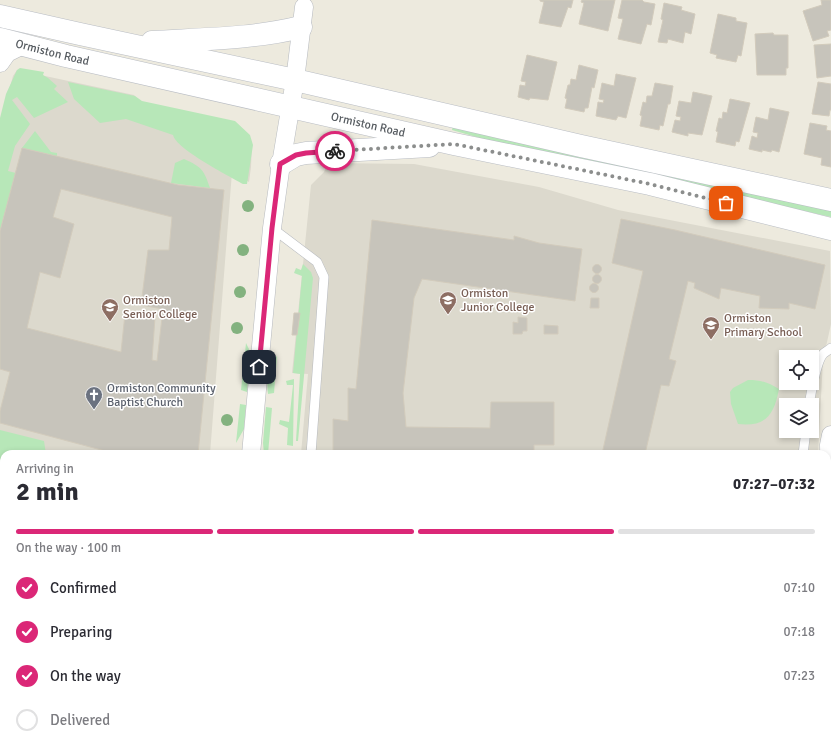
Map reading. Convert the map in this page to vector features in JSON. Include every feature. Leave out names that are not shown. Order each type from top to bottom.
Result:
[{"type":"main road","name":"Ormiston Road","points":[[0,16],[295,80],[581,146],[831,200]]},
{"type":"main road","points":[[124,43],[251,36],[277,33],[302,17]]},
{"type":"main road","name":"Ormiston Road","points":[[0,39],[23,46],[290,108],[454,144],[650,184],[831,229]]},
{"type":"main road","points":[[280,164],[296,155],[306,153],[454,144]]},
{"type":"street","points":[[251,450],[272,228],[280,164],[295,80],[302,17]]},
{"type":"street","points":[[0,63],[7,53],[23,46]]},
{"type":"street","points":[[829,450],[831,435]]},
{"type":"lane","points":[[272,228],[317,262],[324,277],[311,450]]},
{"type":"lane","points":[[810,398],[819,361],[823,354],[831,348]]},
{"type":"lane","points":[[804,450],[805,438]]},
{"type":"shaded area","name":"Ormiston Senior College","points":[[17,70],[134,95],[139,101],[252,143],[249,182],[232,172],[210,450],[0,450],[0,123],[13,76]]},
{"type":"shaded area","name":"Ormiston Junior College","points":[[328,163],[414,164],[539,187],[618,210],[830,251],[831,324],[823,360],[819,435],[819,398],[779,398],[779,438],[819,438],[818,450],[301,450],[308,374],[292,373],[311,185],[324,172]]},
{"type":"green space","points":[[20,68],[44,72],[43,75],[57,86],[54,89],[68,102],[34,118],[17,97],[12,100],[30,124],[15,146],[8,171],[16,173],[0,231],[0,118],[6,94],[17,70]]},
{"type":"green space","points":[[68,82],[135,96],[142,101],[235,121],[250,135],[253,145],[247,184],[243,184],[215,169],[193,155],[176,141],[173,135],[126,119],[100,123],[74,99]]},
{"type":"green space","points":[[453,126],[831,210],[831,217],[497,143],[452,130]]},
{"type":"green space","points":[[35,131],[51,152],[57,153],[57,156],[22,148]]},
{"type":"green space","points":[[184,159],[195,164],[202,170],[210,188],[171,183],[175,163]]},
{"type":"green space","points":[[303,264],[311,272],[313,278],[298,441],[296,441],[300,374],[293,373],[302,276],[294,273],[296,268],[301,270]]},
{"type":"green space","points":[[246,343],[250,354],[247,392],[241,390]]},
{"type":"green space","points":[[276,356],[274,393],[268,394],[267,385],[269,375]]},
{"type":"green space","points":[[294,379],[293,446],[287,445],[288,428],[279,424],[280,420],[289,422],[293,385],[287,385],[286,381]]},
{"type":"green space","points":[[748,380],[757,380],[779,389],[774,406],[767,417],[756,423],[738,424],[731,404],[730,392],[733,388]]},
{"type":"green space","points":[[240,404],[246,405],[244,429],[236,443]]},
{"type":"green space","points":[[266,407],[272,408],[268,450],[264,450]]},
{"type":"green space","points":[[0,430],[44,441],[45,450],[0,450]]},
{"type":"building","points":[[540,0],[573,0],[571,8],[568,7],[561,27],[539,23],[544,2]]},
{"type":"building","points":[[582,0],[615,0],[608,31],[579,24],[584,3],[581,2]]},
{"type":"building","points":[[622,0],[642,0],[644,2],[655,4],[651,25],[647,24],[641,44],[618,39],[623,19],[618,18]]},
{"type":"building","points":[[821,0],[831,0],[831,30],[827,31],[829,36],[813,41],[803,11],[822,5]]},
{"type":"building","points":[[664,3],[682,7],[681,10],[695,14],[691,34],[685,32],[683,43],[668,39],[667,43],[658,42],[663,20],[661,19]]},
{"type":"building","points":[[718,14],[736,18],[736,21],[747,23],[741,56],[738,55],[736,62],[716,58],[717,55],[710,53]]},
{"type":"building","points":[[773,33],[774,35],[788,35],[788,68],[786,68],[786,75],[757,75],[755,34]]},
{"type":"building","points":[[831,44],[831,76],[817,78],[814,45]]},
{"type":"building","points":[[527,55],[557,62],[548,100],[530,98],[529,100],[518,97],[520,85],[525,86],[526,82],[521,81]]},
{"type":"building","points":[[579,65],[598,70],[594,88],[592,87],[588,108],[585,108],[584,112],[565,108],[567,99],[565,98],[568,85],[570,85],[571,79],[576,80]]},
{"type":"building","points":[[616,74],[636,78],[626,118],[618,116],[616,120],[596,116],[598,102],[603,103],[604,100],[599,99],[602,83],[614,86]]},
{"type":"building","points":[[818,82],[831,84],[831,110],[829,116],[812,114]]},
{"type":"building","points":[[655,83],[673,86],[670,104],[668,104],[663,126],[660,125],[659,130],[640,126],[642,116],[640,115],[643,102],[646,103],[647,96],[652,96]]},
{"type":"building","points":[[693,92],[712,96],[702,135],[688,133],[688,136],[672,132],[675,120],[680,121],[681,117],[676,116],[679,101],[691,103]]},
{"type":"building","points":[[730,99],[750,103],[739,142],[736,141],[735,146],[716,142],[718,132],[716,131],[719,118],[722,119],[723,112],[727,113]]},
{"type":"building","points":[[770,108],[789,112],[779,152],[762,150],[762,152],[749,149],[752,136],[757,138],[758,133],[753,132],[756,117],[768,120]]},
{"type":"building","points":[[810,123],[827,126],[826,130],[831,131],[831,167],[821,165],[822,158],[804,154]]},
{"type":"building","points":[[22,148],[178,185],[224,190],[198,450],[101,450],[0,423],[0,411],[10,372],[0,369],[0,231]],"holes":[[[61,189],[172,217],[169,250],[148,250],[141,305],[163,309],[157,361],[152,360],[155,317],[125,314],[121,352],[27,328],[40,272],[60,278],[74,224],[53,217]]]},
{"type":"building","points":[[621,219],[825,265],[815,309],[789,303],[789,309],[759,308],[760,296],[721,288],[719,299],[694,288],[695,283],[688,281],[669,359],[676,361],[669,386],[661,385],[646,450],[603,450],[643,271],[612,263]]},
{"type":"building","points":[[372,220],[514,240],[514,236],[539,243],[582,249],[575,301],[422,279],[414,298],[403,393],[406,427],[490,428],[491,402],[554,402],[554,445],[534,445],[534,450],[333,450],[333,419],[348,421],[348,388],[356,389]]},
{"type":"building","points":[[597,264],[602,269],[597,274],[592,269]]},
{"type":"building","points":[[597,274],[602,279],[597,284],[592,279]]},
{"type":"building","points":[[594,283],[599,288],[594,293],[589,288]]},
{"type":"building","points":[[591,298],[599,298],[599,308],[590,308]]},
{"type":"building","points":[[294,313],[300,313],[297,335],[292,335]]},
{"type":"building","points":[[518,317],[527,318],[527,331],[523,331],[522,334],[513,334],[513,322],[518,323]]},
{"type":"building","points":[[544,325],[558,326],[558,334],[544,334]]},
{"type":"way so far","points":[[335,151],[454,144],[650,184],[726,203]]},
{"type":"place","name":"Ormiston Junior College","points":[[448,315]]},
{"type":"place","name":"Ormiston Senior College","points":[[110,322]]},
{"type":"place","name":"Ormiston Primary School","points":[[711,340]]},
{"type":"place","name":"Ormiston Community Baptist Church","points":[[94,410]]},
{"type":"route","points":[[259,367],[272,228],[280,164],[296,155],[335,151]]}]
